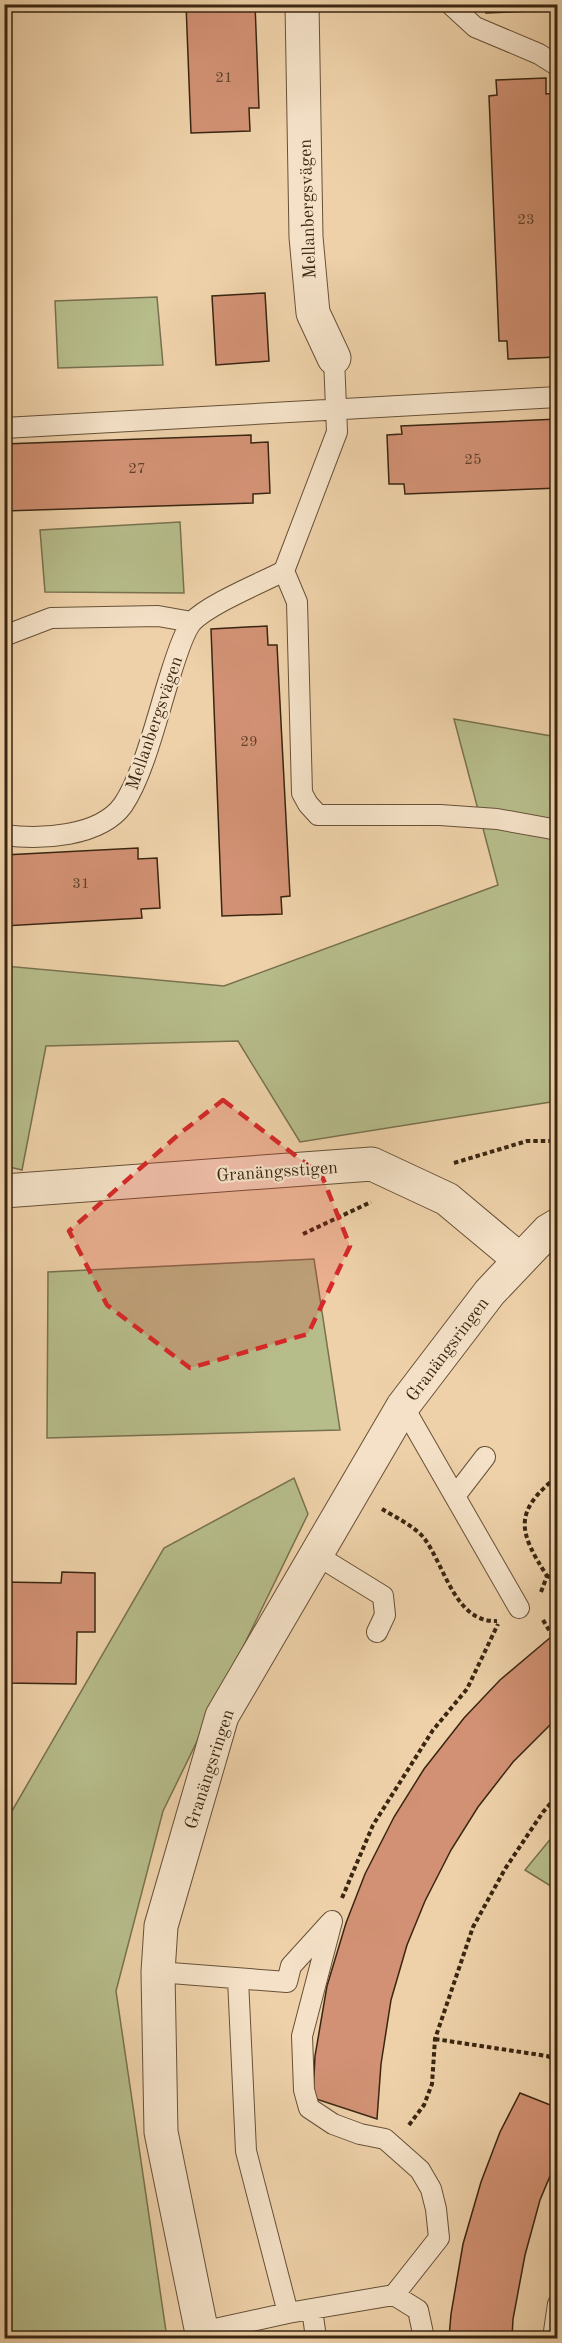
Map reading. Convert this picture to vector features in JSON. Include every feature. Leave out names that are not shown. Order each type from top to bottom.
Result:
[{"type":"street","name":"Mellanbergsvägen","points":[[302,4],[306,237],[313,313],[334,358]]},
{"type":"street","name":"Granängsstigen","points":[[4,1191],[372,1164],[447,1199],[520,1260]]},
{"type":"street","name":"Granängsringen","points":[[202,2335],[161,2132],[158,1972],[161,1926],[222,1716],[404,1406],[490,1292],[548,1231],[558,1225]]},
{"type":"lane","points":[[450,4],[475,27],[539,54],[558,66]]},
{"type":"lane","name":"Mellanbergsvägen","points":[[284,571],[337,432],[334,358]]},
{"type":"lane","points":[[4,428],[558,397]]},
{"type":"lane","points":[[4,636],[51,618],[158,616],[192,622],[219,604],[284,571],[297,602],[302,793],[318,815],[451,816],[497,819],[558,830]]},
{"type":"lane","name":"Mellanbergsvägen","points":[[4,835],[21,838],[68,834],[103,823],[122,807],[135,784],[176,656],[192,622]]},
{"type":"lane","points":[[404,1406],[519,1608]]},
{"type":"lane","points":[[455,1496],[485,1456]]},
{"type":"lane","points":[[318,1556],[383,1596],[385,1615],[377,1632]]},
{"type":"lane","points":[[158,1972],[287,1982],[291,1966],[332,1921]]},
{"type":"lane","points":[[332,1921],[302,2036],[304,2090],[309,2108],[333,2124],[360,2134],[386,2139],[420,2170],[431,2189],[436,2209],[439,2238],[394,2295]]},
{"type":"lane","points":[[238,1979],[246,2151],[288,2313]]},
{"type":"lane","points":[[202,2335],[288,2313],[394,2295],[418,2310],[424,2338]]},
{"type":"lane","points":[[553,2338],[558,2304]]},
{"type":"lane","points":[[312,2309],[316,2338]]},
{"type":"path","points":[[558,1476],[528,1508],[523,1525],[525,1536],[548,1576],[558,1578]]},
{"type":"path","points":[[332,1921],[373,1825],[433,1730],[467,1689],[499,1621],[485,1622],[464,1608],[423,1537],[400,1519],[353,1492]]},
{"type":"path","points":[[539,1598],[548,1576]]},
{"type":"path","points":[[541,1617],[552,1635]]},
{"type":"path","points":[[386,2139],[409,2126],[423,2105],[432,2084],[435,2039],[473,1927],[505,1869],[543,1812],[558,1795]]},
{"type":"path","points":[[435,2039],[547,2056],[558,2060]]},
{"type":"highlighted area","points":[[223,1100],[322,1176],[350,1246],[308,1334],[190,1368],[107,1305],[69,1231],[178,1135]]},
{"type":"green space","points":[[157,297],[163,365],[58,368],[55,301]]},
{"type":"green space","points":[[180,522],[184,593],[45,592],[40,530]]},
{"type":"green space","points":[[454,719],[557,737],[557,1101],[300,1142],[238,1041],[46,1046],[22,1170],[5,1166],[5,966],[224,986],[498,885]]},
{"type":"green space","points":[[314,1259],[340,1430],[47,1438],[48,1272]]},
{"type":"green space","points":[[294,1478],[308,1514],[163,1811],[116,1991],[167,2338],[5,2338],[5,1823],[164,1548]]},
{"type":"green space","points":[[557,1831],[558,1890],[525,1870]]},
{"type":"building","points":[[186,4],[255,4],[259,108],[249,108],[250,131],[191,133]]},
{"type":"building","points":[[486,4],[558,4],[558,10],[486,13]]},
{"type":"building","points":[[546,78],[546,94],[557,93],[558,357],[508,359],[507,341],[499,341],[489,96],[497,95],[496,80]]},
{"type":"building","points":[[265,293],[269,361],[216,365],[212,296]]},
{"type":"building","points":[[558,419],[558,488],[405,494],[404,484],[389,484],[387,435],[402,434],[401,426]]},
{"type":"building","points":[[251,435],[251,443],[268,442],[270,493],[253,494],[253,503],[5,511],[4,444]]},
{"type":"building","points":[[267,626],[268,645],[277,645],[290,896],[281,897],[282,914],[222,916],[211,629]]},
{"type":"building","points":[[138,848],[138,859],[157,858],[160,908],[141,909],[142,918],[4,926],[4,855]]},
{"type":"building","points":[[62,1572],[95,1573],[95,1632],[77,1632],[76,1684],[4,1683],[4,1582],[61,1583]]},
{"type":"building","points":[[558,1631],[558,1717],[513,1762],[478,1807],[451,1850],[425,1901],[407,1945],[391,2000],[381,2064],[377,2119],[313,2098],[315,2056],[327,1986],[346,1923],[365,1874],[394,1817],[424,1769],[464,1718],[500,1680]]},
{"type":"building","points":[[520,2093],[558,2108],[558,2157],[540,2200],[525,2255],[513,2319],[512,2338],[449,2338],[463,2244],[481,2182],[500,2132]]}]
